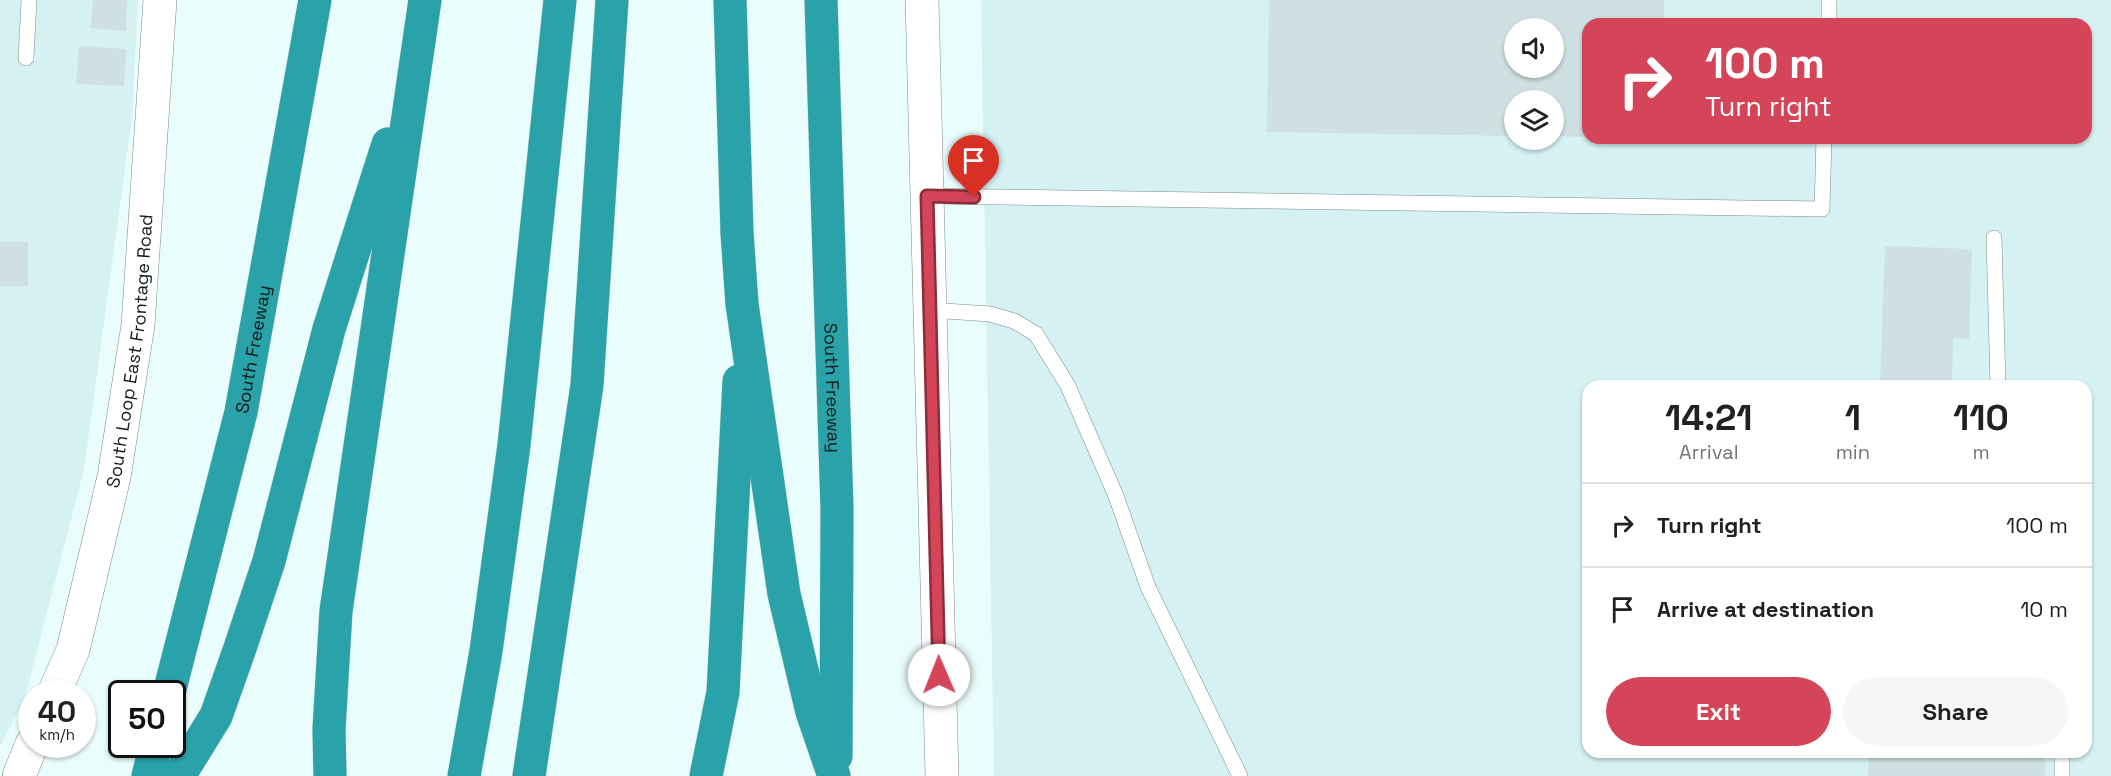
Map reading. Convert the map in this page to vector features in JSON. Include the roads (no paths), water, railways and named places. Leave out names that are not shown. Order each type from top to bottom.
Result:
[{"type":"highway","name":"South Freeway","points":[[172,680],[241,412],[315,0]]},
{"type":"highway","points":[[330,776],[328,729],[336,611],[425,0]]},
{"type":"highway","points":[[464,776],[486,651],[514,445],[560,0]]},
{"type":"highway","points":[[529,776],[587,385],[612,0]]},
{"type":"highway","points":[[730,0],[737,233],[742,303],[784,594],[812,712],[835,776]]},
{"type":"highway","name":"South Freeway","points":[[821,0],[837,509],[835,776]]},
{"type":"highway","points":[[179,776],[216,716],[269,561],[329,329],[415,63]]},
{"type":"highway","points":[[706,776],[723,692],[742,303]]},
{"type":"highway","points":[[148,776],[152,758]]},
{"type":"main road","name":"South Loop East Frontage Road","points":[[60,680],[73,650],[114,477],[138,325],[160,0]]},
{"type":"main road","points":[[922,0],[942,776]]},
{"type":"main road","points":[[19,776],[26,758]]},
{"type":"lane","points":[[26,58],[29,0]]},
{"type":"lane","points":[[1829,18],[1830,0]]},
{"type":"lane","points":[[927,196],[1822,209],[1824,144]]},
{"type":"lane","points":[[1994,238],[1998,380]]},
{"type":"lane","points":[[930,310],[990,314],[1014,321],[1036,334],[1068,386],[1116,496],[1148,588],[1240,776]]},
{"type":"lane","points":[[2062,758],[2062,776]]}]
